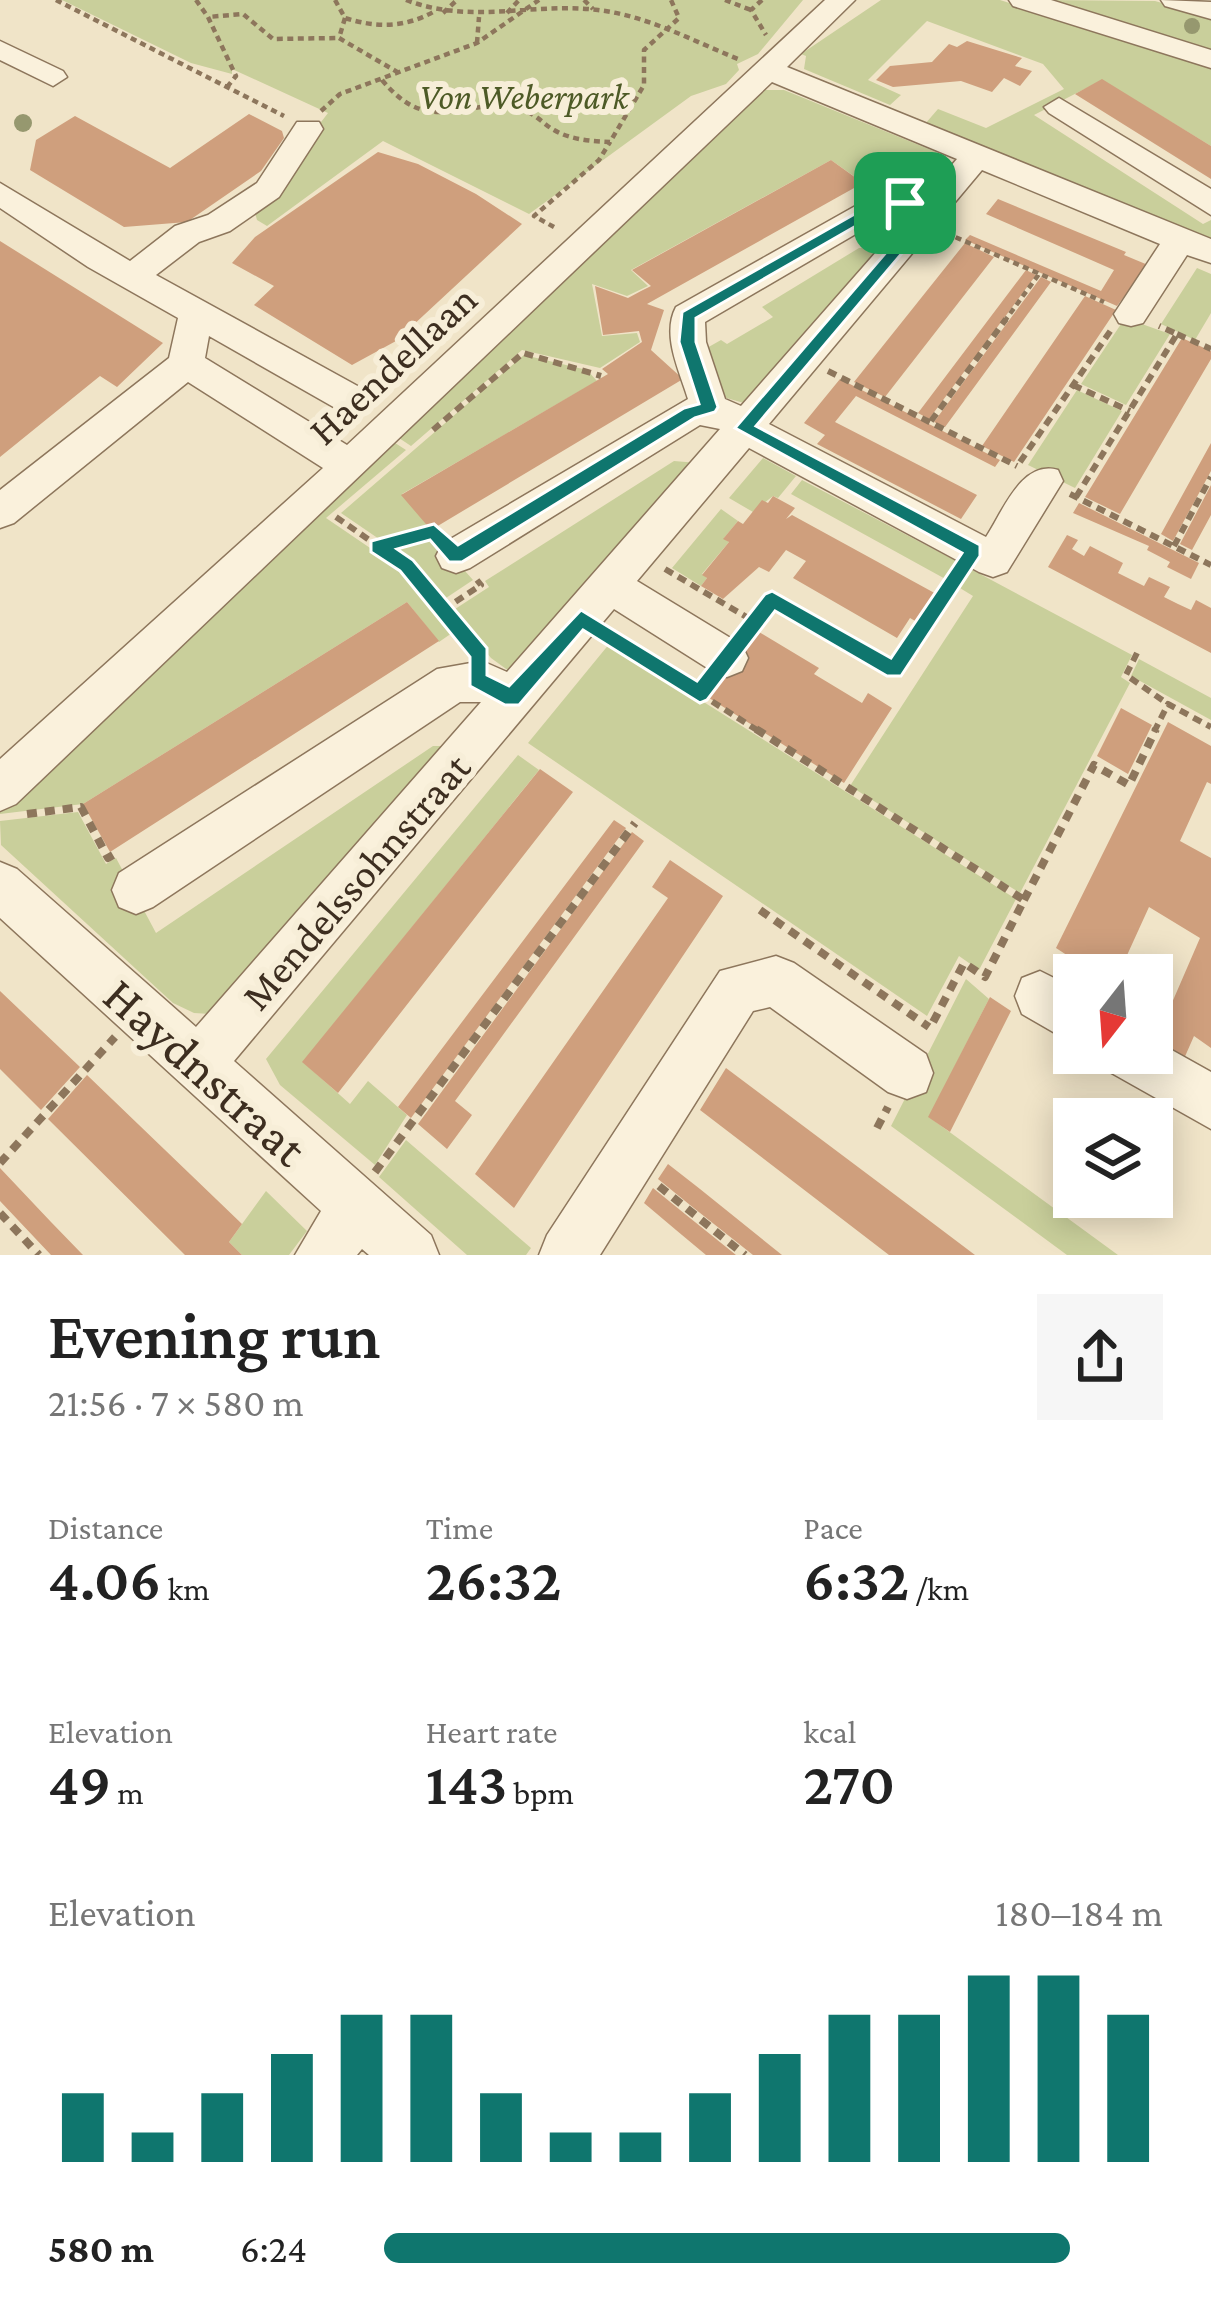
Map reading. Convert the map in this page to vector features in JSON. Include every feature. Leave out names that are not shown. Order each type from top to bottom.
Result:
[{"type":"street","name":"Haendellaan","points":[[10,802],[350,484],[842,0]]},
{"type":"street","points":[[1023,0],[1211,59]]},
{"type":"street","points":[[1175,0],[1211,11]]},
{"type":"street","points":[[0,49],[52,76]]},
{"type":"street","points":[[779,58],[976,156],[1195,246],[1127,312]]},
{"type":"street","points":[[1059,107],[1211,204]]},
{"type":"street","points":[[134,275],[187,234],[219,224],[268,190],[308,128]]},
{"type":"street","name":"Mendelssohnstraat","points":[[198,1064],[494,689],[581,618],[637,553],[727,418],[928,213],[976,156]]},
{"type":"street","points":[[0,193],[100,259],[350,399]]},
{"type":"street","points":[[928,213],[905,203],[886,202],[688,316],[688,342],[727,418],[983,555],[1046,481]]},
{"type":"street","points":[[0,512],[186,364],[196,313]]},
{"type":"street","points":[[186,364],[350,484]]},
{"type":"street","name":"Mendelssohnstraat","points":[[456,556],[690,412],[727,418]]},
{"type":"street","points":[[609,585],[727,658]]},
{"type":"street","name":"Mendelssohnstraat","points":[[136,890],[452,683],[494,689]]},
{"type":"street","name":"Haydnstraat","points":[[0,886],[411,1255]]},
{"type":"street","points":[[567,1255],[738,989],[776,981],[907,1072]]},
{"type":"street","points":[[1162,1074],[1211,1102]]},
{"type":"street","points":[[323,1255],[355,1205]]},
{"type":"path","points":[[56,0],[308,128],[332,99],[477,43],[539,0]]},
{"type":"path","points":[[196,0],[232,63],[236,76],[227,87]]},
{"type":"path","points":[[334,0],[345,18],[389,27],[439,12],[458,0]]},
{"type":"path","points":[[406,0],[439,12],[479,16],[592,9],[779,58]]},
{"type":"path","points":[[505,16],[519,0]]},
{"type":"path","points":[[584,0],[592,9]]},
{"type":"path","points":[[554,227],[534,216],[599,160],[644,85],[644,50],[679,19],[671,0]]},
{"type":"path","points":[[725,0],[751,10],[779,58]]},
{"type":"path","points":[[751,10],[762,0]]},
{"type":"path","points":[[208,16],[243,14],[273,39],[339,38],[399,74]]},
{"type":"path","points":[[477,43],[479,16]]},
{"type":"path","points":[[339,38],[345,18]]},
{"type":"path","points":[[382,80],[402,103],[422,113],[453,116],[515,108],[563,134],[610,142]]},
{"type":"path","points":[[966,242],[1211,349]]},
{"type":"path","points":[[931,422],[1040,274]]},
{"type":"path","points":[[1046,481],[1073,385],[1127,312]]},
{"type":"path","points":[[1046,481],[1130,411],[1177,334]]},
{"type":"path","points":[[427,436],[523,353],[601,376]]},
{"type":"path","points":[[852,383],[1211,565]]},
{"type":"path","points":[[1073,385],[1130,411]]},
{"type":"path","points":[[1174,546],[1211,477]]},
{"type":"path","points":[[350,484],[334,516],[407,566],[480,655],[494,689]]},
{"type":"path","points":[[378,546],[434,532],[481,585],[442,610]]},
{"type":"path","points":[[637,553],[755,622]]},
{"type":"path","points":[[700,694],[772,599],[894,670],[983,555]]},
{"type":"path","points":[[581,618],[1024,900]]},
{"type":"path","points":[[1137,653],[1126,675],[1136,686],[1211,727]]},
{"type":"path","points":[[930,1028],[964,963],[985,977],[1094,765],[1129,785],[1168,704]]},
{"type":"path","points":[[10,802],[81,807],[108,859],[116,853],[136,890]]},
{"type":"path","points":[[355,1205],[634,824]]},
{"type":"path","points":[[0,1163],[139,1010]]},
{"type":"path","points":[[628,1161],[745,1255]]},
{"type":"path","points":[[0,1213],[39,1255]]},
{"type":"green space","name":"Von Weberpark","points":[[62,0],[803,0],[758,54],[737,64],[739,70],[726,84],[691,96],[529,214],[383,141],[267,226],[257,220],[254,209],[328,113],[232,69],[232,74],[191,63]]},
{"type":"green space","points":[[881,0],[1000,0],[1211,66],[1211,146],[1102,80],[1034,115],[1203,224],[1211,220],[1211,245],[925,124],[938,109],[986,128],[1064,89],[1043,64],[927,21],[868,80],[901,95],[890,105],[804,69],[806,56],[801,54]]},
{"type":"green space","points":[[1042,0],[1155,1],[1211,17],[1211,53]]},
{"type":"green space","points":[[763,90],[784,90],[936,152],[946,165],[919,197],[875,191],[831,160],[631,270],[648,286],[627,296],[592,284],[602,336],[637,333],[640,342],[600,368],[522,350],[411,446],[396,436]]},
{"type":"green space","points":[[886,247],[744,403],[716,395],[698,353],[721,340],[727,344],[773,317],[762,307],[859,248]]},
{"type":"green space","points":[[1197,268],[1211,274],[1211,313],[1195,340],[1161,324]]},
{"type":"green space","points":[[1125,318],[1170,334],[1126,405],[1081,384]]},
{"type":"green space","points":[[524,355],[587,370],[597,381],[402,494],[431,529],[382,541],[341,513]]},
{"type":"green space","points":[[1077,390],[1122,411],[1075,488],[1028,465]]},
{"type":"green space","points":[[392,441],[406,450],[326,518],[401,569],[452,633],[439,642],[407,602],[83,804],[0,814],[0,806]]},
{"type":"green space","points":[[763,458],[796,476],[778,498],[773,496],[753,512],[729,498]]},
{"type":"green space","points":[[674,461],[698,463],[516,676],[491,658],[452,611],[489,587],[485,581]]},
{"type":"green space","points":[[802,480],[960,563],[949,581],[791,494]]},
{"type":"green space","points":[[721,509],[738,521],[724,538],[729,542],[702,574],[707,578],[701,586],[672,568]]},
{"type":"green space","points":[[433,535],[473,580],[443,600],[412,562],[389,547]]},
{"type":"green space","points":[[967,567],[1132,655],[1121,677],[1130,683],[1020,893],[850,786],[973,596],[955,585]]},
{"type":"green space","points":[[610,643],[1016,899],[979,970],[959,956],[927,1016],[528,743]]},
{"type":"green space","points":[[1139,659],[1211,698],[1211,720],[1131,676]]},
{"type":"green space","points":[[433,746],[445,746],[210,1014],[194,1013],[173,1003],[1,845],[0,821],[78,812],[106,864],[116,858],[156,933]]},
{"type":"green space","points":[[518,755],[539,770],[303,1062],[350,1104],[368,1081],[407,1115],[375,1165],[280,1085],[266,1059]]},
{"type":"green space","points":[[966,979],[989,999],[929,1117],[1053,1208],[1053,1218],[1067,1218],[1118,1255],[1067,1255],[891,1126]]},
{"type":"green space","points":[[406,1140],[531,1248],[526,1255],[467,1255],[379,1177]]},
{"type":"green space","points":[[266,1191],[307,1231],[289,1255],[242,1255],[229,1242]]},
{"type":"building","points":[[967,41],[1022,58],[1015,66],[1032,71],[1020,86],[1004,78],[992,92],[961,81],[893,87],[876,80],[890,66],[932,62],[949,44],[957,47]]},
{"type":"building","points":[[1102,79],[1211,146],[1211,179],[1075,94]]},
{"type":"building","points":[[249,114],[282,131],[284,138],[261,171],[187,222],[124,227],[30,170],[36,140],[75,116],[170,168]]},
{"type":"building","points":[[378,152],[418,164],[522,224],[396,341],[352,365],[254,305],[274,286],[232,263],[255,237]]},
{"type":"building","points":[[831,160],[863,183],[647,304],[664,310],[651,350],[683,379],[431,530],[401,495],[608,374],[602,369],[642,342],[639,331],[603,335],[595,286],[628,298],[651,286],[632,270]]},
{"type":"building","points":[[998,199],[1148,265],[1117,306],[965,240],[970,235],[1101,291],[1114,270],[986,214]]},
{"type":"building","points":[[0,241],[163,343],[117,387],[100,376],[0,457]]},
{"type":"building","points":[[965,243],[994,257],[885,397],[854,382]]},
{"type":"building","points":[[1026,270],[1036,275],[929,419],[918,413]]},
{"type":"building","points":[[1041,277],[1051,282],[945,427],[934,422]]},
{"type":"building","points":[[1085,296],[1116,310],[1014,462],[982,446]]},
{"type":"building","points":[[1182,338],[1211,351],[1211,359],[1120,514],[1085,497]]},
{"type":"building","points":[[840,379],[1000,460],[995,467],[856,396],[835,422],[977,495],[961,519],[817,444],[825,435],[804,423]]},
{"type":"building","points":[[1211,443],[1211,471],[1173,541],[1161,534]]},
{"type":"building","points":[[1211,485],[1211,515],[1192,550],[1180,544]]},
{"type":"building","points":[[773,496],[795,508],[786,519],[792,515],[940,596],[922,625],[910,618],[897,638],[793,578],[806,561],[786,550],[769,572],[759,567],[723,599],[701,586],[707,578],[702,575],[729,542],[723,539],[762,500],[768,503]]},
{"type":"building","points":[[1079,503],[1199,563],[1191,579],[1167,567],[1170,562],[1147,550],[1149,546],[1073,513]]},
{"type":"building","points":[[1067,535],[1078,540],[1072,549],[1084,556],[1090,546],[1123,563],[1118,573],[1144,586],[1149,577],[1170,587],[1164,597],[1191,610],[1196,600],[1211,608],[1211,653],[1048,567]]},
{"type":"building","points":[[407,602],[439,641],[110,852],[83,804]]},
{"type":"building","points":[[759,632],[819,668],[814,674],[862,703],[868,693],[892,708],[844,783],[706,696]]},
{"type":"building","points":[[1121,708],[1152,725],[1128,774],[1097,756]]},
{"type":"building","points":[[1168,722],[1211,746],[1211,784],[1207,782],[1180,841],[1211,858],[1211,1048],[1194,1036],[1183,1061],[1173,1055],[1173,1000],[1200,938],[1149,907],[1128,954],[1065,954],[1056,948]]},
{"type":"building","points":[[540,769],[573,792],[338,1093],[302,1062]]},
{"type":"building","points":[[614,820],[626,828],[411,1118],[398,1107]]},
{"type":"building","points":[[632,832],[644,841],[455,1101],[472,1115],[447,1149],[418,1124]]},
{"type":"building","points":[[670,860],[723,896],[514,1208],[475,1174],[668,898],[652,887]]},
{"type":"building","points":[[0,991],[80,1067],[41,1110],[0,1069]]},
{"type":"building","points":[[990,997],[1011,1011],[950,1132],[928,1117]]},
{"type":"building","points":[[726,1068],[975,1255],[889,1255],[700,1110]]},
{"type":"building","points":[[87,1075],[242,1224],[229,1242],[242,1255],[185,1255],[48,1119]]},
{"type":"building","points":[[668,1164],[782,1255],[753,1255],[690,1205],[658,1179]]},
{"type":"building","points":[[0,1168],[83,1255],[51,1255],[0,1201]]},
{"type":"building","points":[[653,1188],[736,1255],[706,1255],[644,1203]]},
{"type":"route","points":[[886,202],[905,203],[928,213],[744,428],[974,550],[894,670],[772,599],[700,694],[581,618],[512,698],[477,680],[480,655],[407,566],[378,546],[434,532],[456,556],[690,412],[709,407],[688,342],[688,316],[886,202]]}]
